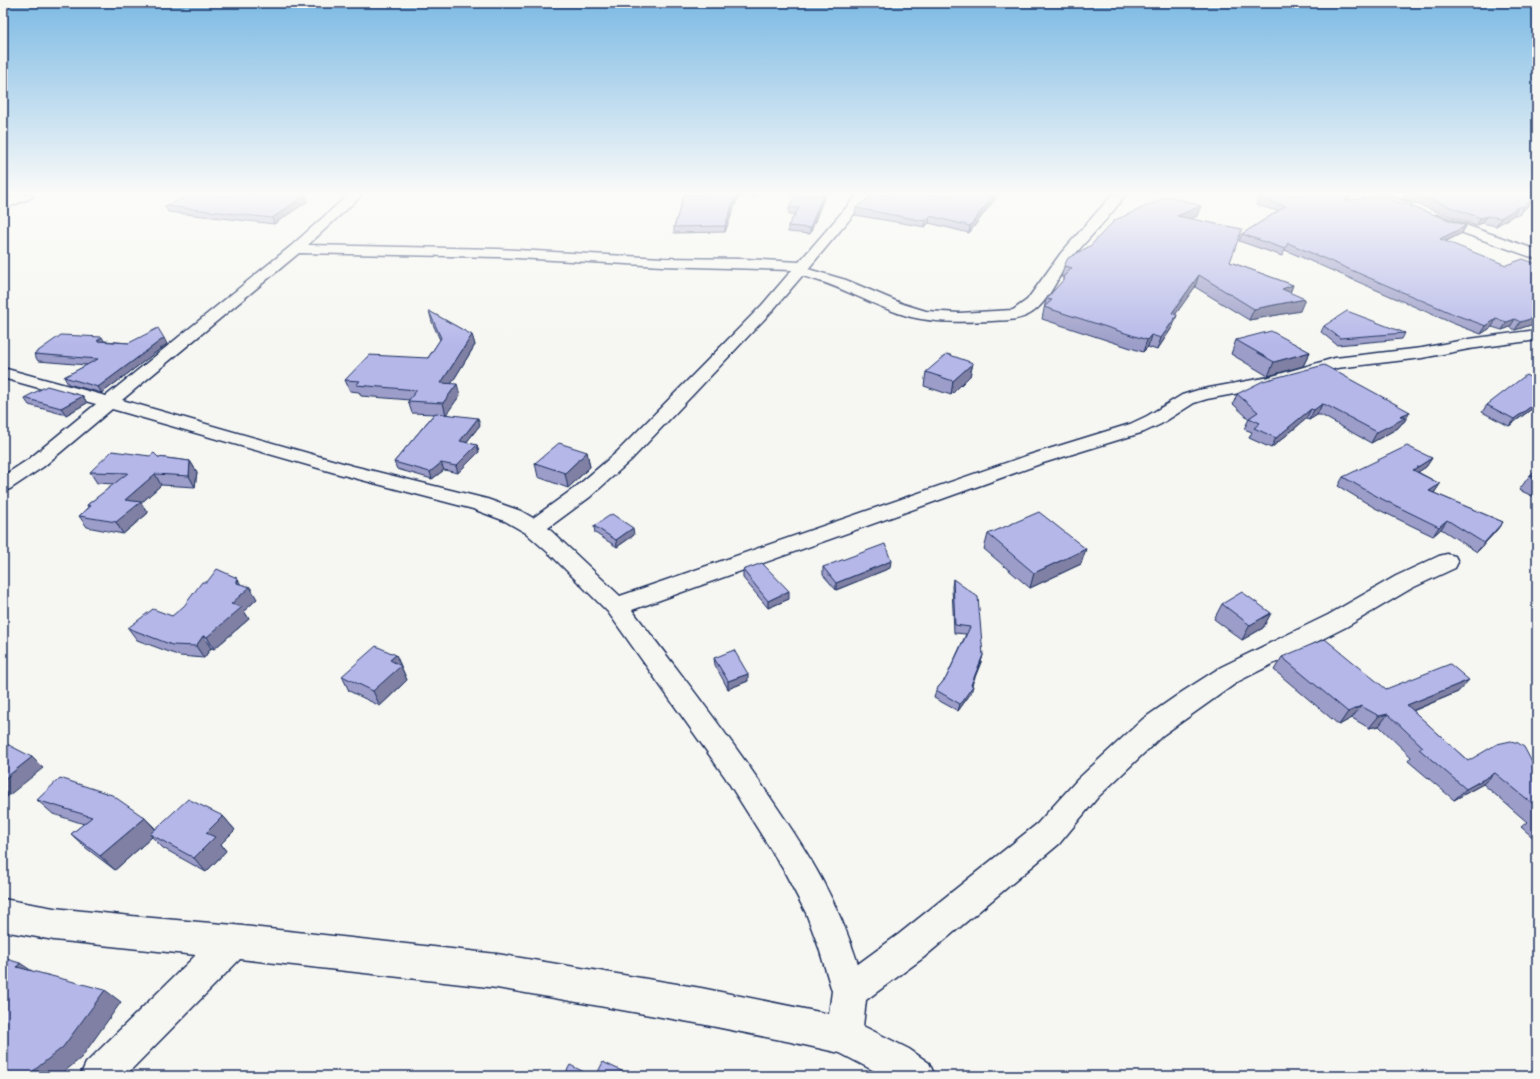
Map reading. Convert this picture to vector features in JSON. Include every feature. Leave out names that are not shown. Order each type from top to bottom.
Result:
[{"type":"street","points":[[3,485],[36,463],[300,245]]},
{"type":"street","points":[[534,528],[583,492],[624,456],[721,357],[821,245]]},
{"type":"street","points":[[296,249],[498,253],[663,262],[744,263],[801,268],[892,306],[924,315],[942,318],[962,318],[1012,315],[1022,312],[1032,303],[1076,245]]},
{"type":"street","points":[[1511,245],[1537,255]]},
{"type":"street","points":[[616,606],[1033,460],[1137,428],[1154,420],[1188,398],[1272,382],[1334,363],[1422,353],[1469,344],[1537,334]]},
{"type":"street","points":[[3,374],[109,402],[150,416],[209,430],[346,470],[480,504],[513,516],[534,528],[560,550],[616,606],[734,768],[794,859],[819,905],[836,948],[849,991],[844,1036]]},
{"type":"street","points":[[849,991],[911,946],[1048,834],[1088,788],[1153,727],[1190,700],[1230,674],[1337,621],[1404,582],[1447,562]]},
{"type":"street","points":[[3,915],[54,924],[141,934],[234,942],[497,971],[701,1006],[844,1036],[896,1062],[916,1076]]},
{"type":"street","points":[[99,1076],[234,942]]},
{"type":"building","points":[[1236,245],[1230,262],[1293,285],[1282,289],[1305,299],[1254,309],[1199,275],[1172,313],[1177,315],[1161,338],[1151,335],[1147,340],[1044,307],[1052,300],[1046,299],[1072,268],[1064,266],[1068,258],[1090,246]]},
{"type":"building","points":[[1275,245],[1287,245],[1285,249]]},
{"type":"building","points":[[1293,245],[1456,245],[1506,265],[1523,259],[1537,264],[1537,317],[1520,322],[1515,319],[1507,322],[1496,319],[1486,326],[1456,315]]},
{"type":"building","points":[[429,311],[472,335],[441,383],[457,384],[443,403],[408,401],[417,390],[356,385],[360,381],[345,380],[369,355],[428,358],[441,338]]},
{"type":"building","points":[[1347,311],[1405,333],[1340,338],[1324,326]]},
{"type":"building","points":[[158,328],[164,338],[98,387],[64,377],[98,359],[34,354],[61,335],[102,337],[97,341],[129,343]]},
{"type":"building","points":[[1271,331],[1310,352],[1274,362],[1236,340]]},
{"type":"building","points":[[947,354],[973,363],[953,381],[926,372]]},
{"type":"building","points":[[1324,365],[1410,412],[1400,416],[1405,418],[1377,432],[1322,404],[1314,410],[1311,409],[1276,438],[1254,428],[1260,423],[1249,418],[1258,412],[1237,394],[1263,381]]},
{"type":"building","points":[[1526,375],[1537,381],[1537,402],[1514,419],[1487,405]]},
{"type":"building","points":[[47,386],[83,396],[61,408],[24,398]]},
{"type":"building","points":[[435,413],[478,418],[460,441],[477,445],[456,466],[441,463],[430,472],[394,462]]},
{"type":"building","points":[[559,443],[587,452],[565,473],[535,463]]},
{"type":"building","points":[[1407,446],[1432,458],[1413,470],[1440,484],[1429,491],[1503,522],[1484,543],[1447,520],[1439,527],[1380,498],[1343,477]]},
{"type":"building","points":[[112,451],[150,456],[154,453],[158,457],[190,461],[189,476],[155,474],[125,500],[141,502],[116,522],[79,516],[91,506],[87,505],[128,473],[90,472]]},
{"type":"building","points":[[1537,471],[1537,479],[1530,475]]},
{"type":"building","points":[[1039,512],[1086,549],[1034,573],[988,534]]},
{"type":"building","points":[[612,514],[633,528],[616,540],[594,526]]},
{"type":"building","points":[[885,544],[891,561],[836,583],[823,567]]},
{"type":"building","points":[[762,563],[789,591],[768,601],[743,570]]},
{"type":"building","points":[[217,569],[237,578],[237,583],[250,587],[231,604],[242,607],[207,637],[203,636],[196,646],[172,645],[128,628],[153,609],[172,616],[184,606],[202,582],[207,582]]},
{"type":"building","points":[[953,579],[978,597],[983,655],[971,685],[973,686],[960,704],[936,690],[946,678],[970,627],[955,625]]},
{"type":"building","points":[[1242,592],[1271,613],[1250,625],[1222,604]]},
{"type":"building","points":[[1325,639],[1386,689],[1450,664],[1469,680],[1407,705],[1468,761],[1497,744],[1511,741],[1524,747],[1534,766],[1537,764],[1537,807],[1495,773],[1466,789],[1419,749],[1423,747],[1388,714],[1379,716],[1361,706],[1348,712],[1282,657]]},
{"type":"building","points":[[376,646],[396,655],[390,660],[401,666],[373,691],[342,676]]},
{"type":"building","points":[[734,650],[748,674],[728,681],[714,658]]},
{"type":"building","points":[[3,742],[32,757],[3,780]]},
{"type":"building","points":[[60,778],[112,795],[145,818],[100,856],[71,834],[92,817],[37,800]]},
{"type":"building","points":[[188,799],[223,816],[206,833],[215,837],[194,858],[150,834]]},
{"type":"building","points":[[3,958],[20,963],[17,967],[105,990],[63,1047],[27,1076],[3,1076]]},
{"type":"building","points":[[603,1062],[632,1076],[596,1076]]},
{"type":"building","points":[[570,1065],[592,1076],[564,1076]]}]
